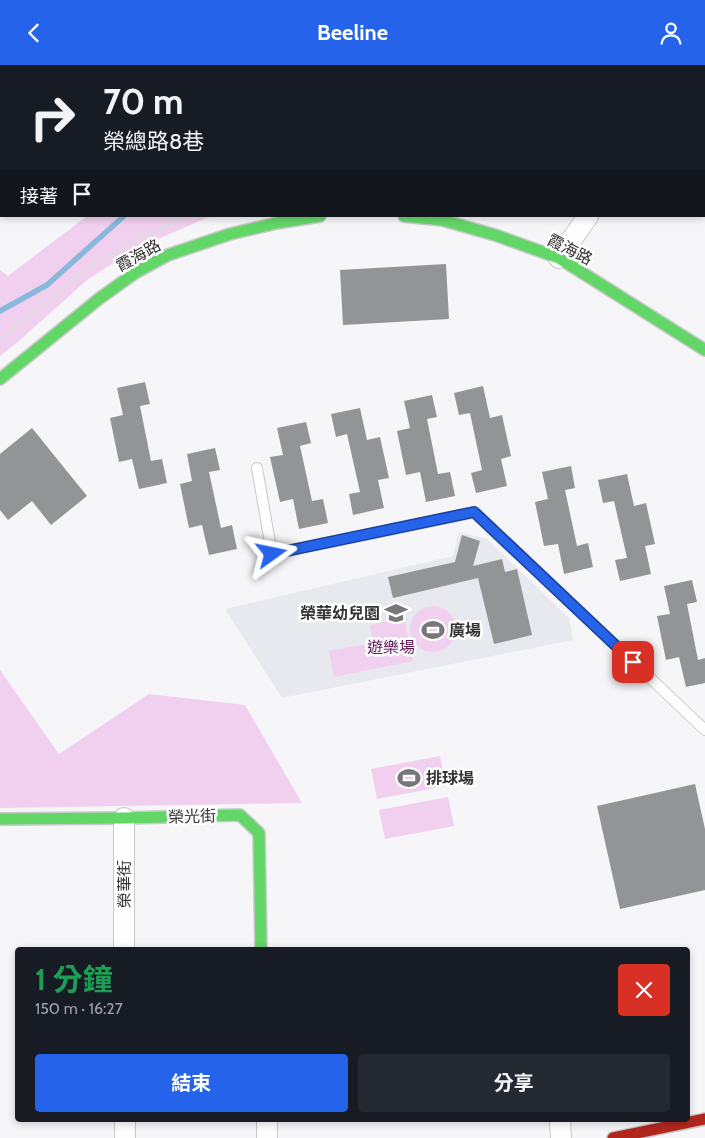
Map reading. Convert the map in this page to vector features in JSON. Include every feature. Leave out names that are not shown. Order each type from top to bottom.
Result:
[{"type":"street","name":"霞海路","points":[[0,379],[100,298],[135,273],[168,255],[230,234],[314,217]]},
{"type":"street","name":"霞海路","points":[[417,217],[442,219],[560,258],[705,350]]},
{"type":"street","points":[[560,258],[587,217]]},
{"type":"street","name":"榮光街","points":[[0,819],[240,815],[259,833],[261,947]]},
{"type":"street","name":"榮華街","points":[[124,818],[124,947]]},
{"type":"street","points":[[614,1138],[705,1119]]},
{"type":"street","points":[[125,1122],[125,1138]]},
{"type":"street","points":[[266,1122],[267,1138]]},
{"type":"street","points":[[560,1122],[561,1138]]},
{"type":"lane","points":[[257,468],[272,554],[474,512],[705,730]]},
{"type":"path","points":[[0,339],[90,266],[145,235],[186,217]]},
{"type":"shaded area","name":"榮華幼兒園","points":[[459,532],[487,539],[569,618],[573,640],[282,698],[225,609],[453,556]]},
{"type":"green space","points":[[86,217],[210,217],[135,249],[87,280],[0,356],[0,270],[8,276]]},
{"type":"green space","name":"廣場","points":[[428,606],[438,606],[452,616],[456,629],[452,642],[446,648],[438,652],[428,652],[414,642],[410,634],[410,624],[420,610]]},
{"type":"green space","name":"遊樂場","points":[[404,618],[413,661],[334,677],[329,651],[373,643],[370,625]]},
{"type":"green space","points":[[0,670],[59,754],[149,694],[245,705],[302,803],[0,808]]},
{"type":"green space","name":"排球場","points":[[440,756],[446,786],[377,799],[371,769]]},
{"type":"green space","name":"排球場","points":[[448,797],[454,826],[385,839],[379,810]]},
{"type":"building","points":[[446,264],[449,319],[343,325],[340,270]]},
{"type":"building","points":[[145,382],[150,404],[140,406],[151,461],[162,459],[167,483],[139,489],[132,459],[119,462],[110,418],[123,415],[117,388]]},
{"type":"building","points":[[483,386],[490,418],[502,415],[511,456],[501,459],[507,486],[476,493],[471,473],[482,470],[470,413],[459,415],[454,393]]},
{"type":"building","points":[[432,395],[437,417],[427,419],[438,474],[450,472],[455,496],[426,502],[420,472],[406,475],[397,431],[410,428],[404,401]]},
{"type":"building","points":[[360,408],[367,440],[380,437],[389,478],[378,480],[384,508],[353,515],[349,494],[360,492],[347,434],[336,437],[331,414]]},
{"type":"building","points":[[306,422],[311,443],[300,446],[312,501],[323,499],[328,523],[299,529],[293,499],[280,502],[270,457],[283,455],[277,428]]},
{"type":"building","points":[[32,428],[87,496],[51,525],[32,501],[8,520],[0,510],[0,454]]},
{"type":"building","points":[[215,448],[220,470],[209,472],[221,528],[232,525],[237,549],[209,555],[202,525],[189,528],[180,484],[192,481],[187,454]]},
{"type":"building","points":[[571,466],[575,488],[565,490],[577,546],[588,543],[593,567],[564,574],[558,544],[544,546],[535,502],[548,499],[542,472]]},
{"type":"building","points":[[627,474],[634,506],[646,503],[655,544],[645,546],[651,574],[620,581],[615,560],[627,558],[614,501],[603,503],[598,480]]},
{"type":"building","points":[[462,535],[480,541],[473,566],[502,559],[505,572],[517,569],[532,635],[494,644],[478,578],[393,598],[388,577],[455,562]]},
{"type":"building","points":[[692,580],[697,602],[687,604],[698,660],[705,658],[705,683],[686,687],[679,657],[666,660],[657,616],[670,614],[664,586]]},
{"type":"building","points":[[695,784],[705,829],[705,890],[620,909],[597,806]]},
{"type":"waterway","points":[[0,311],[47,285],[123,217]]},
{"type":"traffic: fast","points":[[0,379],[100,298],[135,273],[168,255],[230,234],[314,217]]},
{"type":"traffic: fast","points":[[414,217],[442,220],[495,235],[559,258],[705,350]]},
{"type":"traffic: fast","points":[[0,819],[240,815],[259,833],[261,947]]},
{"type":"traffic: jam","points":[[613,1138],[705,1119]]},
{"type":"place","name":"榮華幼兒園","points":[[396,613]]},
{"type":"place","name":"廣場","points":[[433,630]]},
{"type":"place","name":"排球場","points":[[409,778]]},
{"type":"route","points":[[272,554],[474,512],[633,662]]}]
